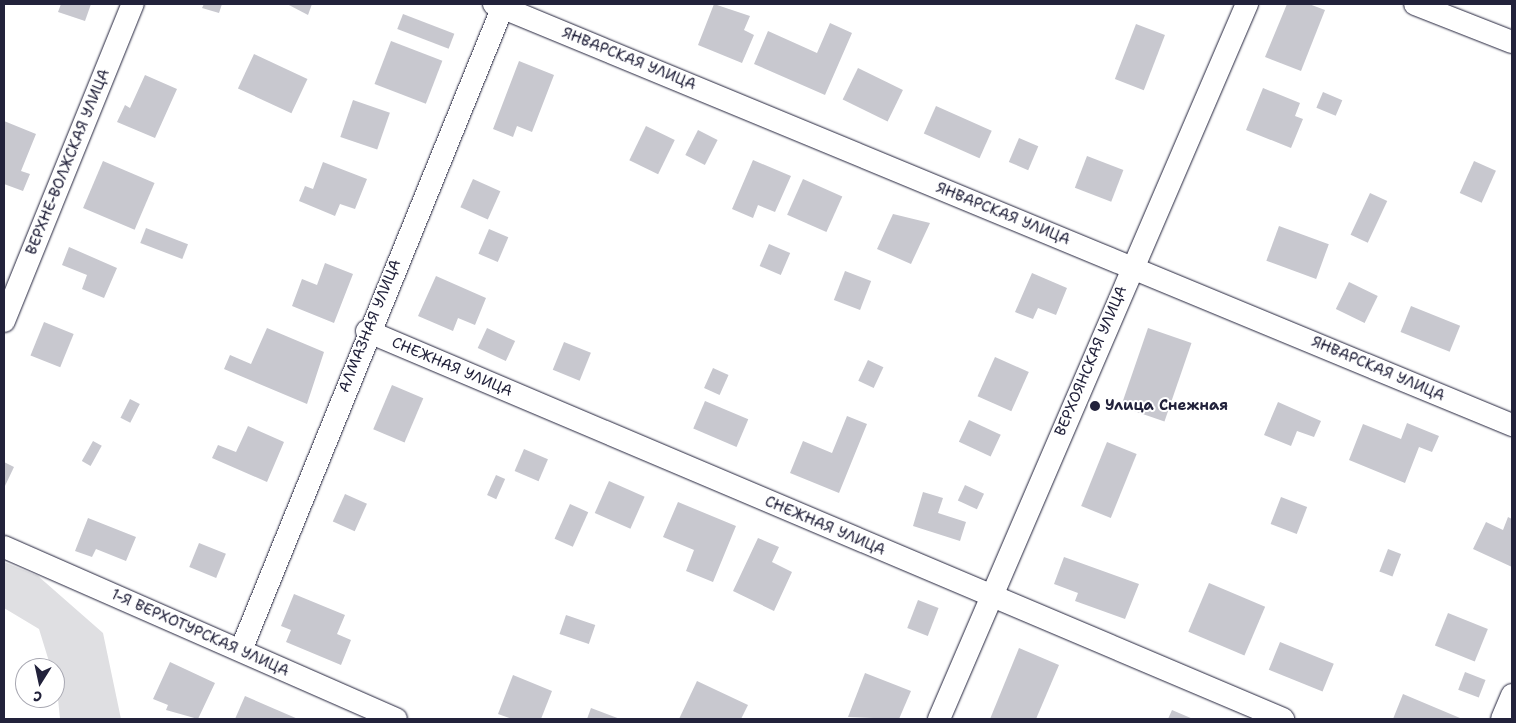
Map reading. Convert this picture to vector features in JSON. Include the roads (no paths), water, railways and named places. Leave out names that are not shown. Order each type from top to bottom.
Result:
[{"type":"street","name":"ВЕРХНЕ-ВОЛЖСКАЯ УЛИЦА","points":[[4,321],[134,4]]},
{"type":"street","name":"ВЕРХОЯНСКАЯ УЛИЦА","points":[[939,719],[989,596],[1247,4]]},
{"type":"street","points":[[1415,4],[1512,42]]},
{"type":"street","name":"ЯНВАРСКАЯ УЛИЦА","points":[[501,5],[1512,425]]},
{"type":"street","name":"АЛМАЗНАЯ УЛИЦА","points":[[240,650],[367,331],[501,5]]},
{"type":"street","name":"СНЕЖНАЯ УЛИЦА","points":[[367,331],[1283,719]]},
{"type":"street","name":"1-Я ВЕРХОТУРСКАЯ УЛИЦА","points":[[4,547],[396,719]]},
{"type":"street","points":[[1502,719],[1512,695]]},
{"type":"place","name":"Улица Снежная","points":[[1095,406]]}]
